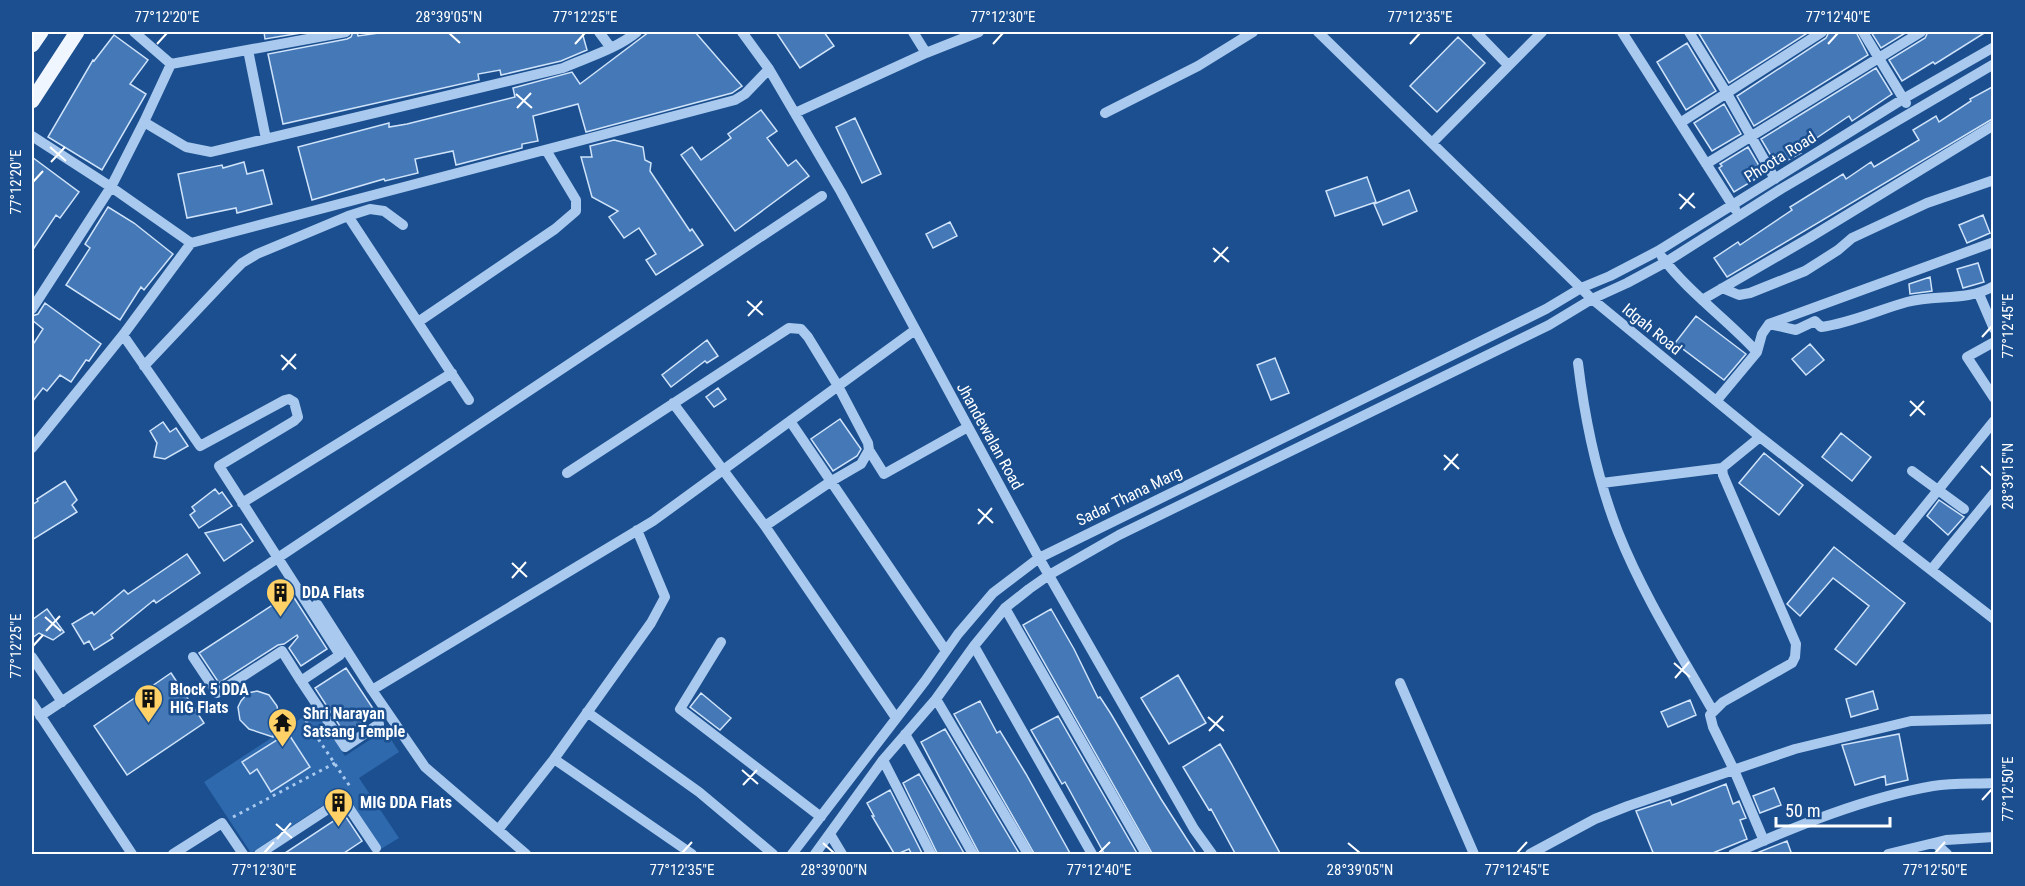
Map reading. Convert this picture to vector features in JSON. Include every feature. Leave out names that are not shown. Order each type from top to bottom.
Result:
[{"type":"main road","points":[[32,45],[41,32]]},
{"type":"main road","points":[[32,101],[77,32]]},
{"type":"street","points":[[134,32],[171,64]]},
{"type":"street","points":[[171,64],[346,32]]},
{"type":"street","points":[[599,32],[611,48]]},
{"type":"street","points":[[144,122],[186,147],[211,152],[563,68],[611,48],[637,32]]},
{"type":"street","name":"Jhandewalan Road","points":[[742,32],[769,69],[846,202],[1039,558],[1194,829],[1212,855]]},
{"type":"street","points":[[913,32],[926,53]]},
{"type":"street","points":[[795,113],[926,53],[979,32]]},
{"type":"street","points":[[1105,113],[1198,66],[1253,32]]},
{"type":"street","name":"Idgah Road","points":[[1318,32],[1592,299],[1760,437],[1994,619]]},
{"type":"street","points":[[1476,32],[1508,65]]},
{"type":"street","points":[[1432,143],[1542,32]]},
{"type":"street","points":[[1622,32],[1739,216]]},
{"type":"street","points":[[1689,32],[1775,178]]},
{"type":"street","points":[[1680,123],[1822,32]]},
{"type":"street","points":[[1863,32],[1910,112]]},
{"type":"street","points":[[1706,164],[1921,32]]},
{"type":"street","name":"Phoota Road","points":[[1581,288],[1658,251],[1903,99],[1994,47]]},
{"type":"street","points":[[248,50],[266,139]]},
{"type":"street","points":[[32,309],[111,187],[171,64]]},
{"type":"street","name":"Phoota Road","points":[[1592,299],[1666,262],[1781,189],[1994,64]]},
{"type":"street","points":[[32,447],[123,335],[191,243],[735,100],[745,94],[769,69]]},
{"type":"street","points":[[1702,300],[1809,238],[1994,125]]},
{"type":"street","points":[[32,136],[191,243]]},
{"type":"street","points":[[418,322],[555,229],[576,211],[576,200],[546,150]]},
{"type":"street","points":[[1722,288],[1739,295],[1750,293],[1805,271],[1852,238],[1905,213],[1994,180]]},
{"type":"street","points":[[40,716],[822,196]]},
{"type":"street","points":[[144,366],[242,263],[256,254],[370,209],[384,211],[403,225]]},
{"type":"street","points":[[348,216],[469,400]]},
{"type":"street","points":[[1717,400],[1757,352],[1762,334],[1768,324],[1994,242]]},
{"type":"street","points":[[1658,251],[1685,285],[1739,332],[1757,352]]},
{"type":"street","points":[[1768,324],[1796,330],[1815,321],[1821,327],[1842,324],[1909,302],[1979,294],[1994,286]]},
{"type":"street","name":"Sadar Thana Marg","points":[[792,855],[946,651],[993,593],[1039,558],[1098,527],[1546,309],[1581,288]]},
{"type":"street","points":[[1979,294],[1994,329]]},
{"type":"street","name":"Sadar Thana Marg","points":[[815,855],[883,760],[936,699],[1005,608],[1049,574],[1119,535],[1549,325],[1592,299]]},
{"type":"street","points":[[567,473],[789,328],[801,329],[808,337],[838,386],[868,443],[869,450],[884,474],[968,427]]},
{"type":"street","points":[[372,690],[637,530],[915,330]]},
{"type":"street","points":[[123,335],[200,446],[285,400],[294,402],[298,417],[294,421],[219,466],[340,655],[302,681]]},
{"type":"street","points":[[1994,342],[1967,357],[1994,398]]},
{"type":"street","points":[[1578,363],[1591,447],[1618,532],[1640,579],[1713,711]]},
{"type":"street","points":[[242,503],[452,374]]},
{"type":"street","points":[[674,404],[765,526],[896,718]]},
{"type":"street","points":[[790,421],[946,651]]},
{"type":"street","points":[[1896,542],[1994,422]]},
{"type":"street","points":[[1602,483],[1722,468],[1760,437]]},
{"type":"street","points":[[765,526],[861,464],[869,450]]},
{"type":"street","points":[[1722,468],[1797,650],[1792,663],[1723,702],[1710,716],[1764,841]]},
{"type":"street","points":[[1912,471],[1964,509]]},
{"type":"street","points":[[1931,570],[1994,493]]},
{"type":"street","points":[[498,830],[554,759],[651,623],[665,597],[637,530]]},
{"type":"street","points":[[317,604],[425,767],[526,855]]},
{"type":"street","points":[[1005,608],[1146,855]]},
{"type":"street","points":[[721,642],[680,709],[821,817]]},
{"type":"street","points":[[974,646],[1092,855]]},
{"type":"street","points":[[194,657],[217,693],[282,651],[345,747],[379,724]]},
{"type":"street","points":[[32,657],[62,702]]},
{"type":"street","points":[[1400,683],[1474,855]]},
{"type":"street","points":[[936,699],[1028,855]]},
{"type":"street","points":[[32,704],[132,855]]},
{"type":"street","points":[[587,712],[699,792],[773,855]]},
{"type":"street","points":[[1530,855],[1594,819],[1795,749],[1911,721],[1994,719]]},
{"type":"street","points":[[905,734],[973,855]]},
{"type":"street","points":[[554,759],[692,855]]},
{"type":"street","points":[[883,760],[931,855]]},
{"type":"street","points":[[1732,855],[1750,851],[1764,841],[1807,823],[1904,792],[1936,786],[1994,783]]},
{"type":"street","points":[[259,855],[344,799],[375,853]]},
{"type":"street","points":[[173,855],[225,821],[243,855]]},
{"type":"street","points":[[830,834],[842,855]]},
{"type":"street","points":[[1887,855],[1946,840],[1994,837]]},
{"type":"street","points":[[1935,843],[1947,855]]},
{"type":"path","points":[[315,712],[305,719],[354,793]]},
{"type":"path","points":[[225,821],[335,764]]},
{"type":"shaded area","points":[[314,710],[345,756],[385,730],[399,752],[359,778],[399,838],[381,849],[343,792],[251,853],[204,782]]},
{"type":"building","points":[[264,32],[307,32],[265,39]]},
{"type":"building","points":[[353,32],[357,32],[358,36],[386,32],[582,32],[587,50],[561,61],[501,75],[500,70],[478,74],[479,80],[283,124],[268,54],[347,39]]},
{"type":"building","points":[[649,32],[695,32],[742,86],[732,93],[586,132],[578,104],[533,116],[538,141],[522,144],[522,148],[456,165],[453,151],[415,159],[418,173],[385,181],[384,179],[312,200],[298,147],[389,123],[389,127],[407,124],[515,97],[513,88],[572,72],[580,84]]},
{"type":"building","points":[[776,32],[824,32],[834,46],[800,68]]},
{"type":"building","points":[[1698,32],[1809,32],[1729,83]]},
{"type":"building","points":[[1829,32],[1856,32],[1868,55],[1754,126],[1737,96],[1826,38]]},
{"type":"building","points":[[1871,32],[1907,32],[1881,48]]},
{"type":"building","points":[[1928,32],[1986,32],[1935,64],[1933,62],[1902,81],[1889,60],[1925,38]]},
{"type":"building","points":[[114,35],[148,60],[130,84],[146,94],[102,170],[48,137],[93,60]]},
{"type":"building","points":[[1458,37],[1485,63],[1437,112],[1410,86]]},
{"type":"building","points":[[1687,43],[1716,91],[1686,110],[1657,62]]},
{"type":"building","points":[[1876,68],[1892,94],[1852,121],[1849,116],[1799,150],[1801,153],[1777,166],[1761,139]]},
{"type":"building","points":[[1994,86],[1994,118],[1727,277],[1714,258],[1738,242],[1740,245],[1792,210],[1790,207],[1843,174],[1846,179],[1871,162],[1874,167],[1919,140],[1913,130],[1936,116],[1939,122],[1971,101],[1970,99]]},
{"type":"building","points":[[1724,104],[1741,134],[1712,151],[1694,123]]},
{"type":"building","points":[[761,110],[777,131],[767,138],[788,166],[796,160],[809,176],[735,231],[681,155],[692,147],[701,160],[731,138],[728,134]]},
{"type":"building","points":[[855,118],[881,174],[862,183],[836,127]]},
{"type":"building","points":[[614,140],[643,147],[645,160],[651,163],[650,171],[690,231],[692,229],[703,245],[656,275],[646,260],[656,254],[639,228],[624,238],[609,217],[618,211],[592,197],[581,157],[592,157],[590,146]]},
{"type":"building","points":[[1748,147],[1764,174],[1734,192],[1719,168],[1722,166],[1720,164]]},
{"type":"building","points":[[32,157],[79,192],[60,218],[56,215],[32,251]]},
{"type":"building","points":[[244,162],[247,174],[263,170],[272,204],[237,213],[236,208],[187,218],[178,174],[222,165],[223,168]]},
{"type":"building","points":[[1367,177],[1376,202],[1335,216],[1326,191]]},
{"type":"building","points":[[1409,190],[1417,211],[1383,225],[1374,204]]},
{"type":"building","points":[[108,207],[134,223],[173,254],[144,290],[141,287],[120,320],[66,285],[90,248],[85,244]]},
{"type":"building","points":[[1983,215],[1990,233],[1967,243],[1959,225]]},
{"type":"building","points":[[950,222],[957,236],[933,248],[926,234]]},
{"type":"building","points":[[1978,263],[1984,282],[1963,288],[1957,269]]},
{"type":"building","points":[[1930,277],[1932,291],[1910,294],[1909,284]]},
{"type":"building","points":[[45,303],[101,344],[89,361],[86,360],[71,382],[60,375],[47,391],[43,388],[32,402],[32,346],[43,329],[32,320],[32,316],[38,314]]},
{"type":"building","points":[[1696,316],[1746,354],[1724,380],[1675,343]]},
{"type":"building","points":[[707,340],[718,356],[707,363],[705,361],[671,387],[662,375]]},
{"type":"building","points":[[1810,344],[1824,360],[1806,375],[1792,359]]},
{"type":"building","points":[[1275,358],[1289,393],[1271,400],[1257,365]]},
{"type":"building","points":[[718,388],[726,399],[714,407],[706,397]]},
{"type":"building","points":[[840,419],[861,449],[857,456],[833,471],[811,439]]},
{"type":"building","points":[[163,422],[170,432],[176,428],[188,446],[165,459],[154,457],[157,443],[150,431]]},
{"type":"building","points":[[1841,433],[1871,457],[1852,481],[1822,457]]},
{"type":"building","points":[[1764,453],[1803,485],[1779,515],[1739,483]]},
{"type":"building","points":[[65,481],[77,500],[72,505],[77,512],[32,540],[32,505],[38,501],[37,499]]},
{"type":"building","points":[[215,489],[219,494],[222,492],[232,506],[199,528],[190,515],[195,511],[192,507]]},
{"type":"building","points":[[1939,500],[1964,517],[1948,535],[1927,516]]},
{"type":"building","points":[[241,524],[253,541],[224,561],[205,533]]},
{"type":"building","points":[[1834,547],[1905,603],[1856,665],[1835,649],[1869,606],[1833,578],[1800,616],[1787,604]]},
{"type":"building","points":[[187,554],[200,573],[156,603],[154,600],[111,635],[113,638],[94,650],[89,641],[84,644],[72,624],[92,612],[94,615],[124,590],[128,594]]},
{"type":"building","name":"DDA Flats","points":[[291,593],[327,649],[301,666],[289,648],[298,637],[297,635],[219,683],[199,653]]},
{"type":"building","points":[[47,609],[64,632],[53,640],[39,633],[32,638],[32,620]]},
{"type":"building","points":[[1051,609],[1098,698],[1100,697],[1111,714],[1197,855],[1153,855],[1023,625]]},
{"type":"building","points":[[346,668],[376,713],[345,734],[315,688]]},
{"type":"building","name":"Block 5 DDA HIG Flats","points":[[171,673],[204,723],[127,775],[94,726]]},
{"type":"building","points":[[1178,675],[1206,723],[1169,744],[1141,698]]},
{"type":"building","points":[[257,691],[269,695],[277,706],[273,737],[249,729],[240,720],[238,707],[241,701],[248,693]]},
{"type":"building","points":[[1873,691],[1878,709],[1851,717],[1846,699]]},
{"type":"building","points":[[701,693],[731,718],[720,730],[690,707]]},
{"type":"building","points":[[1690,700],[1696,715],[1668,727],[1661,712]]},
{"type":"building","points":[[980,701],[997,733],[1000,731],[1026,774],[1071,855],[1035,855],[954,714]]},
{"type":"building","points":[[1058,716],[1138,855],[1105,855],[1065,782],[1062,784],[1031,730]]},
{"type":"building","points":[[945,729],[1020,855],[980,855],[921,742]]},
{"type":"building","name":"Shri Narayan Satsang Temple","points":[[288,733],[310,767],[271,792],[257,769],[250,774],[242,762]]},
{"type":"building","points":[[1899,734],[1908,780],[1886,785],[1885,776],[1855,785],[1842,745]]},
{"type":"building","points":[[1220,744],[1281,855],[1236,855],[1211,809],[1209,810],[1183,767]]},
{"type":"building","points":[[919,774],[965,855],[938,855],[903,783]]},
{"type":"building","points":[[1726,784],[1733,804],[1739,801],[1746,818],[1740,820],[1747,839],[1708,855],[1654,855],[1636,811],[1670,800],[1672,805]]},
{"type":"building","points":[[1774,788],[1781,805],[1760,813],[1753,796]]},
{"type":"building","points":[[890,790],[923,855],[912,855],[909,849],[895,855],[872,816],[874,816],[867,803]]},
{"type":"building","name":"MIG DDA Flats","points":[[344,814],[362,841],[341,855],[282,855]]},
{"type":"building","points":[[1787,841],[1792,855],[1754,854]]},
{"type":"place","name":"DDA Flats","points":[[281,618]]},
{"type":"place","name":"Block 5 DDA HIG Flats","points":[[149,724]]},
{"type":"place","name":"Shri Narayan Satsang Temple","points":[[282,748]]},
{"type":"place","name":"MIG DDA Flats","points":[[339,828]]}]
